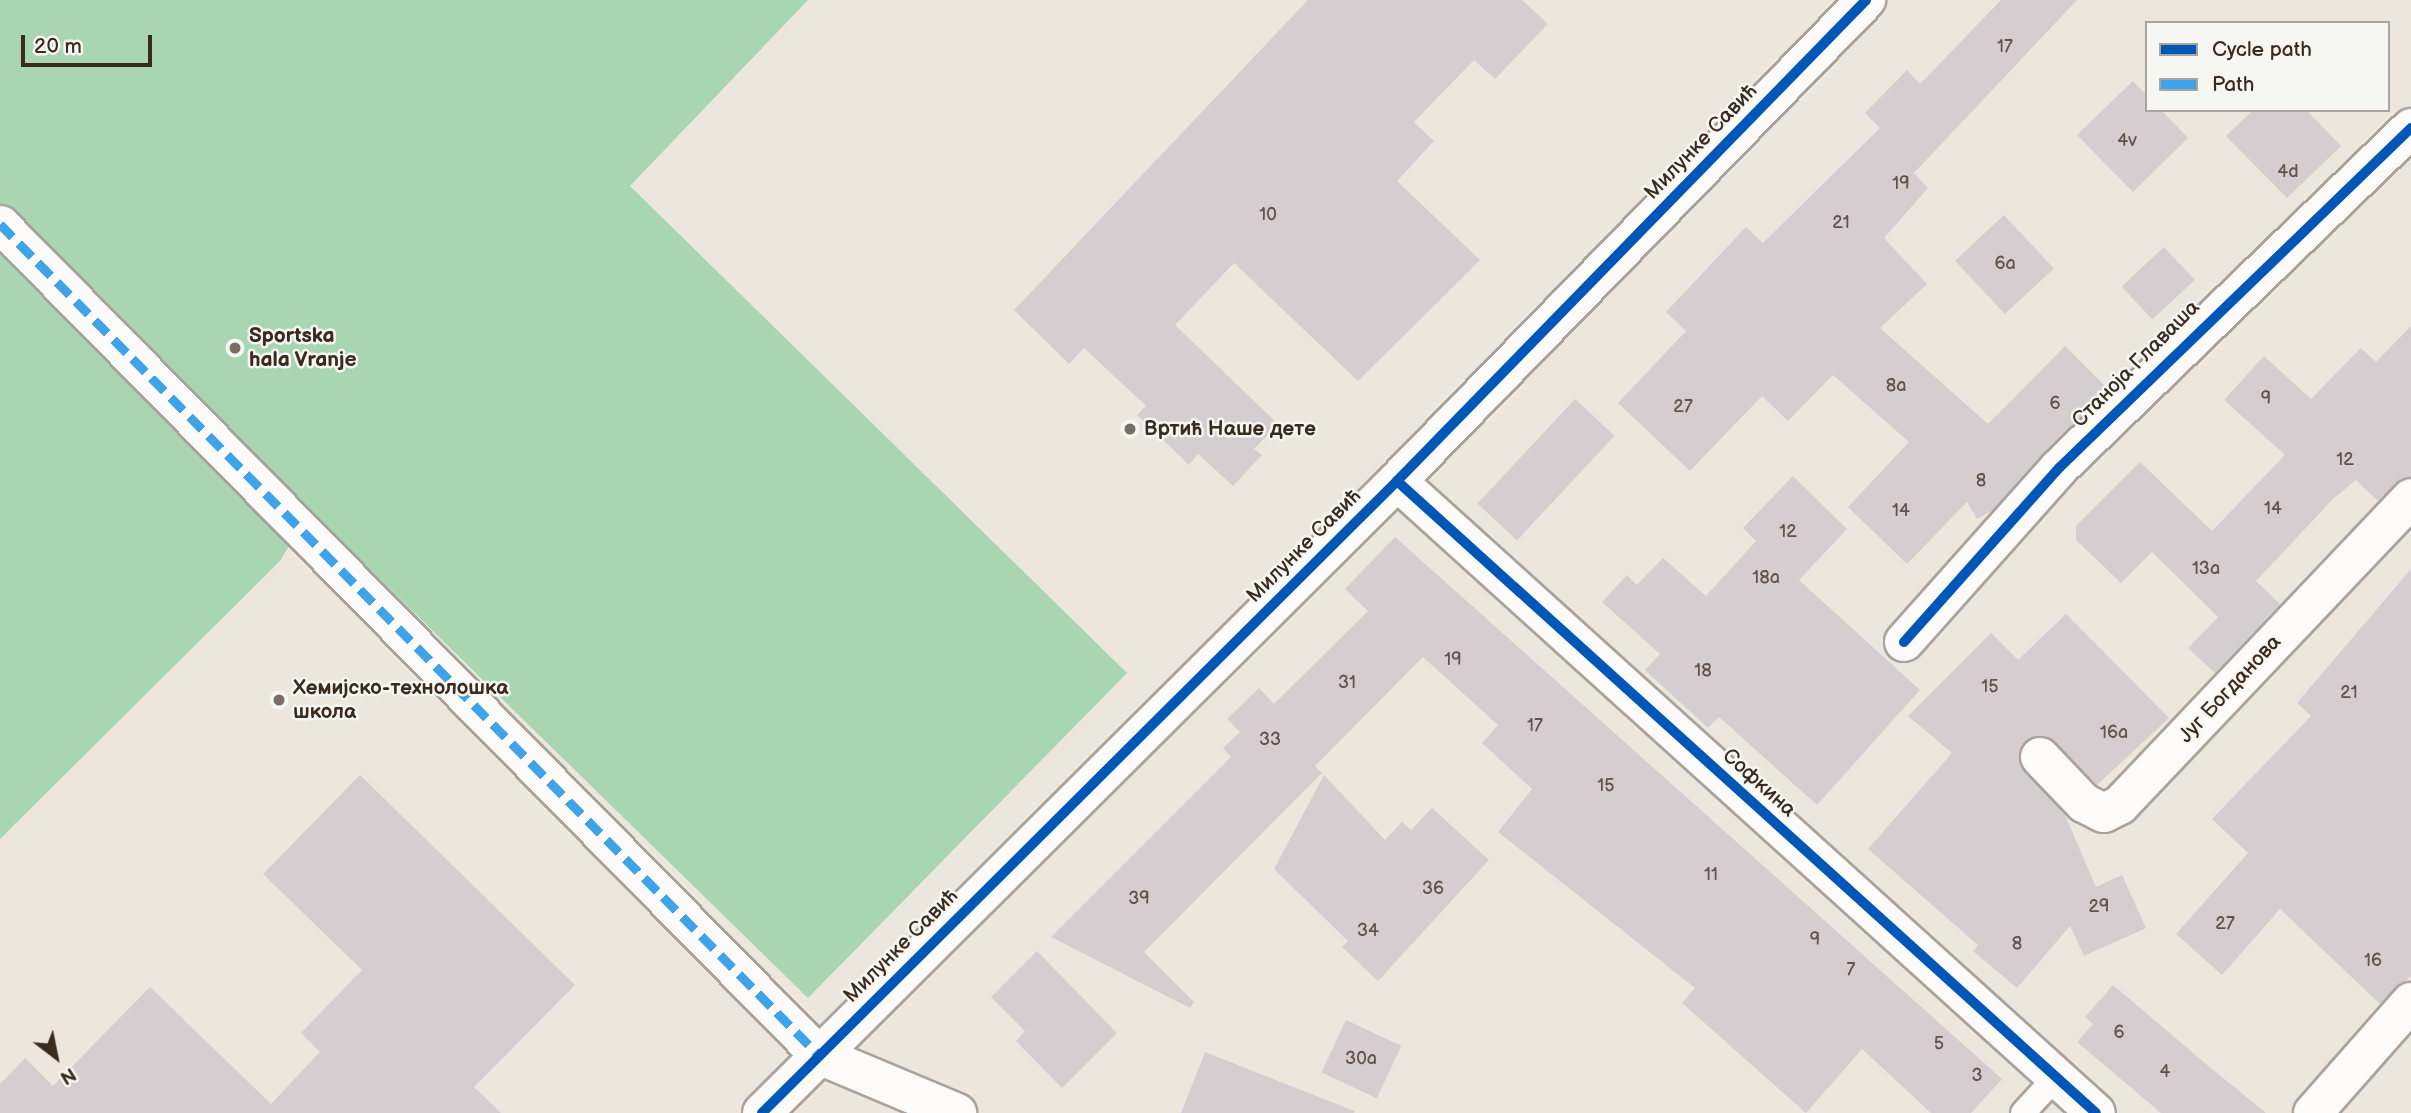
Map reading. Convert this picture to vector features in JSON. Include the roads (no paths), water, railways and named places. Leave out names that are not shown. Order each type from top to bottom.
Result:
[{"type":"street","name":"Милунке Савић","points":[[762,1113],[1397,481],[1866,0]]},
{"type":"street","name":"Станоја Главаша","points":[[1904,642],[2060,467],[2411,128]]},
{"type":"street","points":[[0,224],[819,1055],[957,1113]]},
{"type":"street","name":"Софкина","points":[[1397,481],[2096,1113]]},
{"type":"street","name":"Југ Богданова","points":[[2040,757],[2084,803],[2104,813],[2120,805],[2411,498]]},
{"type":"street","points":[[2313,1113],[2411,1002]]},
{"type":"lane","points":[[2023,1113],[2056,1077]]},
{"type":"place","name":"Sportska hala Vranje","points":[[235,348]]},
{"type":"place","name":"Вртић Наше дете","points":[[1130,429]]},
{"type":"place","name":"Хемијско-технолошка школа","points":[[279,700]]}]
